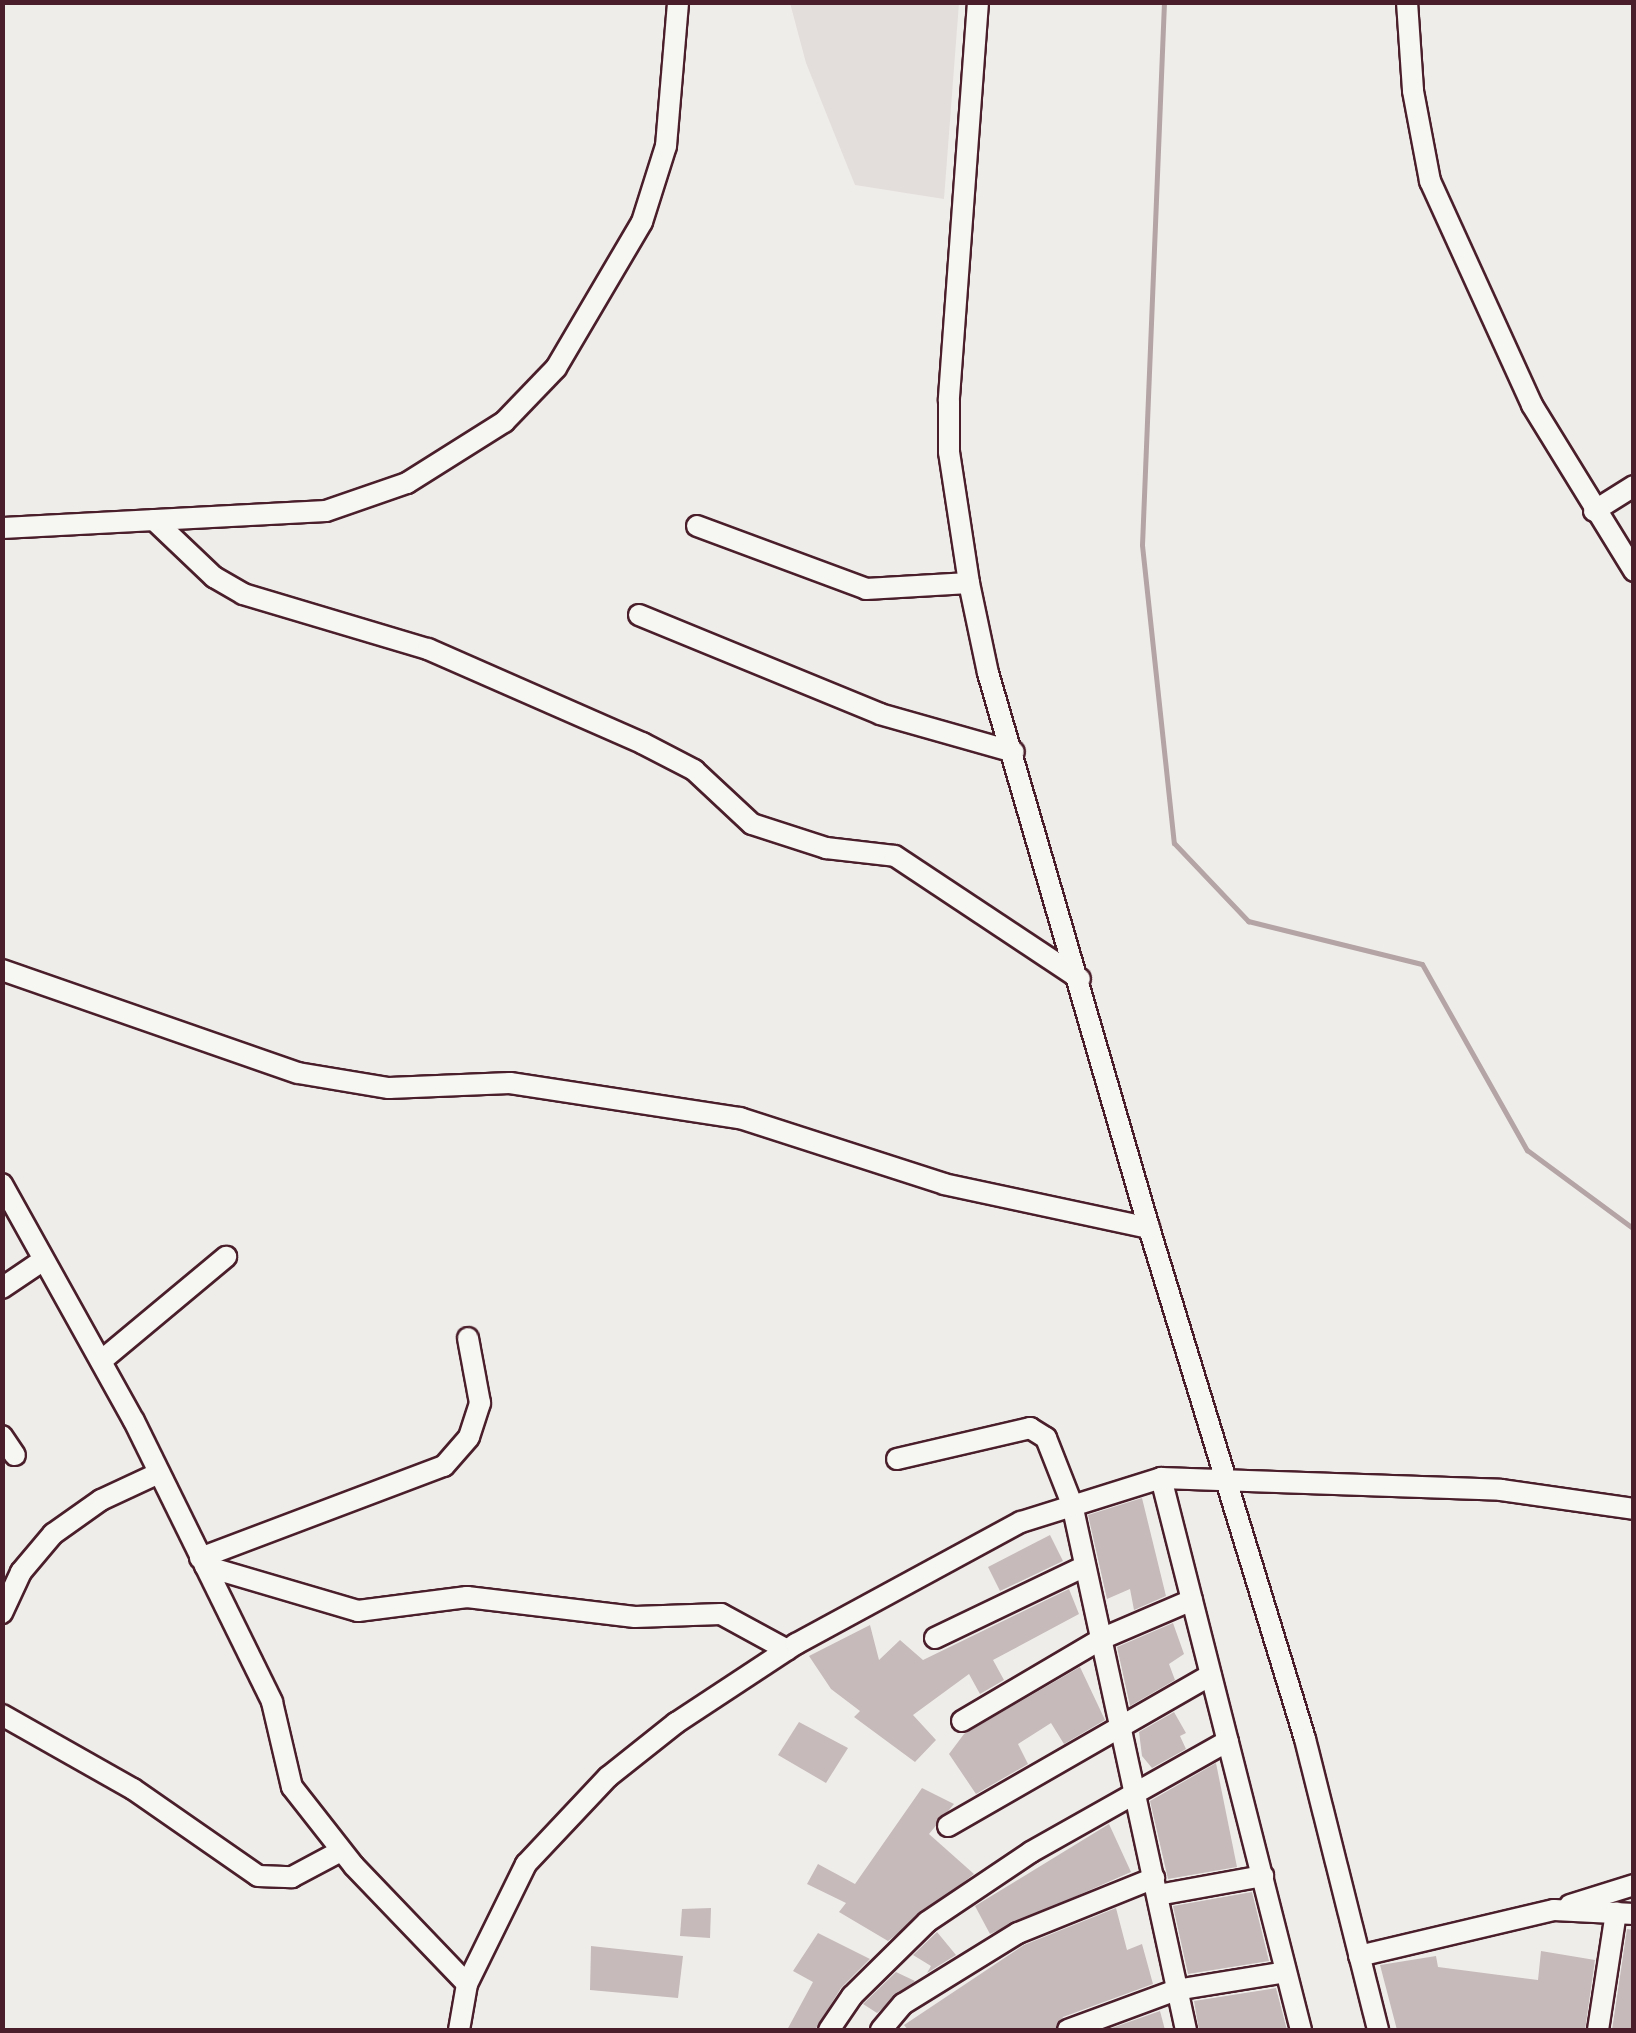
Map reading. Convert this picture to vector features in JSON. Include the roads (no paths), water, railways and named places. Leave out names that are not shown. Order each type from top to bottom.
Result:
[{"type":"street","points":[[2,528],[276,518],[352,504],[442,462],[525,404],[570,348],[654,194],[670,122],[678,2]]},
{"type":"street","points":[[978,2],[948,400],[949,452],[969,583],[1149,1228],[1305,1739],[1378,2030]]},
{"type":"street","points":[[1407,2],[1413,92],[1430,181],[1532,405],[1594,512],[1634,571]]},
{"type":"street","points":[[1594,512],[1634,486]]},
{"type":"street","points":[[154,520],[214,578],[244,594],[428,649],[642,742],[694,770],[752,824],[826,848],[895,856],[1080,979]]},
{"type":"street","points":[[697,526],[866,588],[969,583]]},
{"type":"street","points":[[639,614],[880,714],[1014,752]]},
{"type":"street","points":[[2,970],[298,1073],[388,1088],[510,1083],[740,1118],[944,1184],[1149,1228]]},
{"type":"street","points":[[2,1184],[42,1261],[102,1361],[272,1702],[292,1786],[342,1851],[467,1984]]},
{"type":"street","points":[[102,1361],[226,1257]]},
{"type":"street","points":[[2,1288],[42,1261]]},
{"type":"street","points":[[203,1562],[444,1466],[469,1437],[480,1403],[468,1338]]},
{"type":"street","points":[[896,1459],[1041,1431],[1072,1504],[1186,2030]]},
{"type":"street","points":[[2,1436],[16,1455]]},
{"type":"street","points":[[2,1613],[22,1572],[53,1534],[101,1500],[159,1472]]},
{"type":"street","points":[[1161,1478],[1301,2030]]},
{"type":"street","points":[[456,2027],[467,1984],[526,1864],[548,1836],[676,1723],[787,1650],[1021,1522],[1161,1478],[1501,1490],[1634,1508]]},
{"type":"street","points":[[203,1562],[358,1610],[467,1597],[635,1617],[721,1614],[787,1650]]},
{"type":"street","points":[[935,1638],[1086,1566]]},
{"type":"street","points":[[962,1722],[1101,1639],[1192,1600]]},
{"type":"street","points":[[948,1826],[1120,1722],[1211,1675]]},
{"type":"street","points":[[2,1715],[132,1789],[258,1876],[292,1876],[342,1851]]},
{"type":"street","points":[[828,2030],[852,1996],[927,1922],[1030,1852],[1228,1741]]},
{"type":"street","points":[[881,2030],[903,2004],[1018,1933],[1156,1886],[1262,1876]]},
{"type":"street","points":[[1359,1956],[1554,1910],[1634,1884]]},
{"type":"street","points":[[1554,1910],[1625,1913],[1598,2030]]},
{"type":"street","points":[[1068,2030],[1176,1990],[1286,1972]]},
{"type":"waterway","points":[[1164,2],[1142,545],[1174,843],[1248,921],[1422,964],[1527,1150],[1634,1229]]}]
